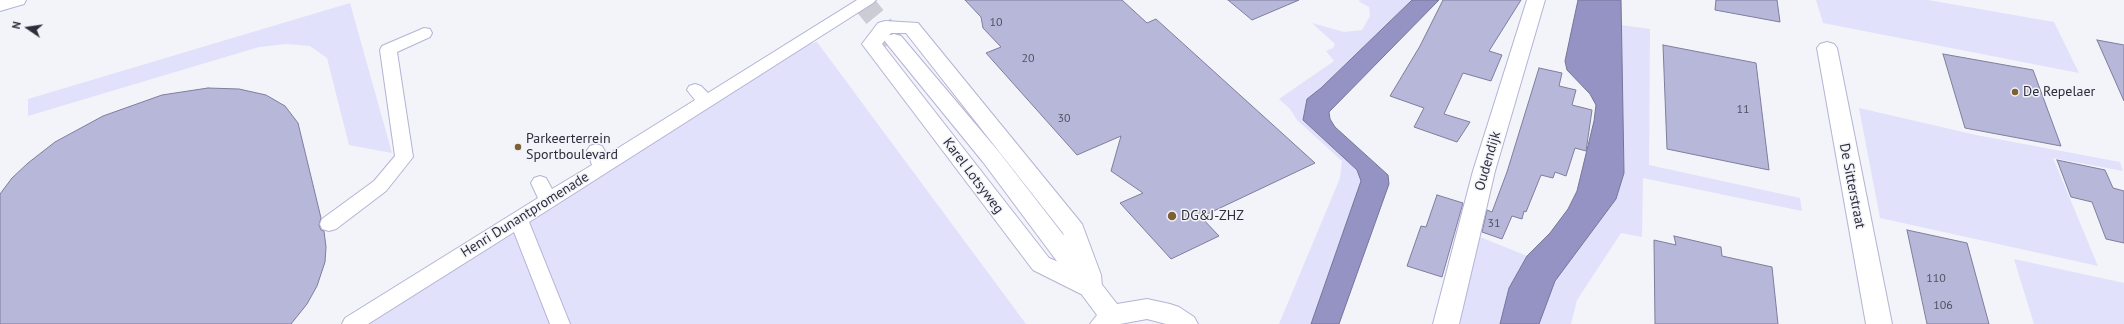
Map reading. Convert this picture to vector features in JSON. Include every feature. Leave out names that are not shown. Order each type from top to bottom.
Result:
[{"type":"street","points":[[0,6],[17,0]]},
{"type":"street","name":"Henri Dunantpromenade","points":[[352,324],[549,201],[599,158],[701,96],[749,68],[820,30],[868,0]]},
{"type":"street","name":"Oudendijk","points":[[1446,324],[1484,171],[1536,0]]},
{"type":"street","name":"Karel Lotsyweg","points":[[885,27],[911,27],[1074,230],[1089,276],[1090,287],[1041,264],[872,44],[885,27]]},
{"type":"street","points":[[329,224],[380,186],[404,156],[388,50],[424,33]]},
{"type":"street","name":"Karel Lotsyweg","points":[[894,40],[990,157],[1090,287],[1107,320]]},
{"type":"street","name":"De Sitterstraat","points":[[1827,48],[1879,324]]},
{"type":"street","points":[[540,183],[549,201]]},
{"type":"street","points":[[519,220],[560,324]]},
{"type":"street","points":[[1107,320],[1134,309],[1146,309],[1170,314],[1185,324]]},
{"type":"shaded area","points":[[1412,0],[1307,101],[1303,120],[1357,170],[1361,181],[1311,324],[1279,324],[1340,178],[1342,161],[1297,120],[1290,109],[1279,99],[1334,61],[1326,51],[1333,48],[1335,44],[1312,23],[1344,32],[1362,30],[1370,16],[1369,7],[1358,1]]},
{"type":"shaded area","points":[[1816,0],[1928,0],[2054,22],[2079,73],[1823,23]]},
{"type":"shaded area","points":[[350,3],[392,153],[349,145],[327,58],[310,46],[286,44],[259,47],[28,116],[28,99]]},
{"type":"shaded area","points":[[1621,25],[1650,29],[1649,165],[1800,198],[1802,211],[1643,178],[1642,237],[1621,233],[1577,300],[1571,324],[1539,324],[1555,281],[1616,199],[1624,173]]},
{"type":"shaded area","points":[[817,42],[1026,324],[370,324],[806,45]]},
{"type":"shaded area","points":[[1859,108],[1976,135],[2120,162],[2123,171],[2053,158],[2098,266],[1880,218]]},
{"type":"shaded area","points":[[1480,237],[1527,256],[1509,288],[1500,324],[1458,324]]},
{"type":"shaded area","points":[[2014,259],[2124,283],[2124,324],[2034,324]]},
{"type":"water","points":[[1412,0],[1439,0],[1329,112],[1330,119],[1335,127],[1388,175],[1389,184],[1339,324],[1311,324],[1361,181],[1357,170],[1303,120],[1307,99],[1321,88]]},
{"type":"water","points":[[1578,0],[1621,0],[1624,173],[1616,199],[1555,281],[1539,324],[1500,324],[1509,288],[1527,256],[1550,233],[1568,209],[1577,191],[1594,121],[1596,105],[1590,94],[1567,70],[1565,61]]},
{"type":"building","points":[[965,0],[1122,0],[1147,23],[1156,19],[1315,163],[1201,217],[1219,236],[1171,259],[1120,203],[1143,193],[1111,171],[1121,136],[1077,155],[986,53],[1001,47],[983,28],[981,17]]},
{"type":"building","points":[[1228,0],[1299,0],[1252,20]]},
{"type":"building","points":[[1443,0],[1521,0],[1489,51],[1502,55],[1491,81],[1463,73],[1444,114],[1470,122],[1457,142],[1414,127],[1424,108],[1390,96],[1420,46]]},
{"type":"building","points":[[1716,0],[1777,0],[1780,22],[1715,10]]},
{"type":"building","points":[[2097,40],[2124,45],[2124,101]]},
{"type":"building","points":[[1663,45],[1756,63],[1769,170],[1667,149]]},
{"type":"building","points":[[1943,54],[2033,70],[2061,146],[1965,128]]},
{"type":"building","points":[[1539,68],[1562,73],[1559,86],[1576,90],[1572,105],[1592,110],[1586,151],[1575,148],[1566,176],[1555,172],[1553,178],[1541,175],[1526,212],[1524,211],[1522,219],[1512,216],[1502,239],[1482,232],[1487,210],[1492,212],[1507,172]]},
{"type":"building","points":[[208,88],[239,89],[266,95],[285,106],[298,123],[321,218],[319,225],[321,230],[324,231],[326,247],[325,262],[317,286],[307,304],[291,324],[0,324],[0,194],[12,178],[28,163],[55,142],[103,116],[162,95]]},
{"type":"building","points":[[2057,160],[2105,170],[2113,188],[2124,191],[2124,243],[2106,239],[2092,202],[2071,197]]},
{"type":"building","points":[[1437,195],[1463,203],[1442,277],[1407,266],[1421,226],[1426,227]]},
{"type":"building","points":[[1907,230],[1967,243],[1989,324],[1927,324]]},
{"type":"building","points":[[1674,236],[1721,247],[1722,256],[1772,267],[1778,324],[1655,324],[1654,240],[1676,245]]},
{"type":"tunnel","points":[[861,0],[894,40]]},
{"type":"place","name":"De Repelaer","points":[[2015,92]]},
{"type":"place","name":"Parkeerterrein Sportboulevard","points":[[518,147]]},
{"type":"place","name":"DG&J-ZHZ","points":[[1172,216]]}]
